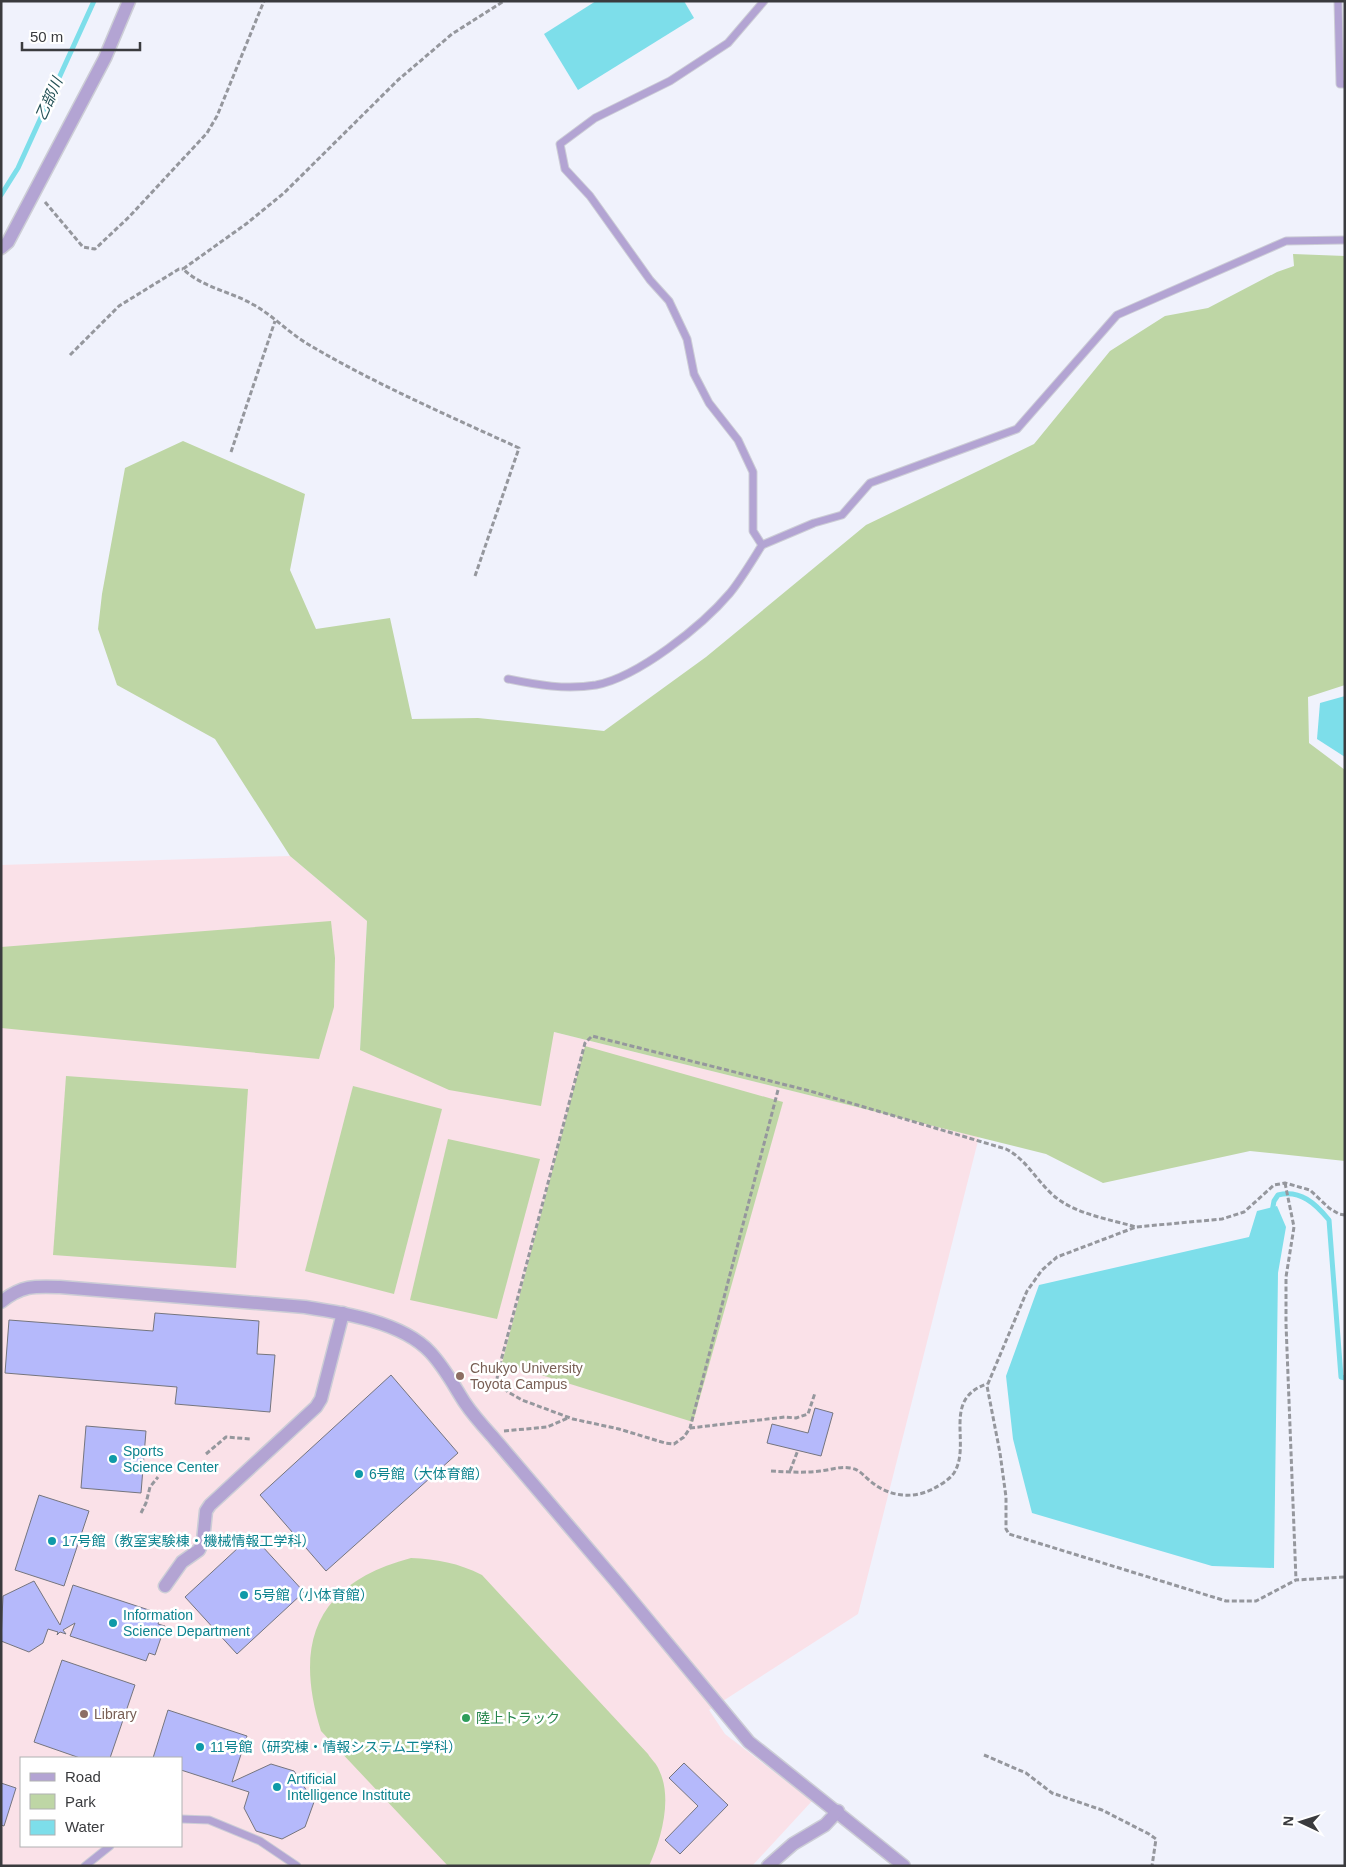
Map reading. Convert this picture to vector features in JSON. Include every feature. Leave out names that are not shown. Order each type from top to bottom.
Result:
[{"type":"street","points":[[1,248],[8,242],[105,58],[129,1]]},
{"type":"street","points":[[1,1302],[13,1293],[30,1286],[50,1287],[305,1307],[343,1313],[372,1321],[397,1331],[429,1351],[446,1372],[466,1405],[666,1640],[737,1730],[761,1753],[838,1811],[904,1866]]},
{"type":"street","points":[[166,1586],[182,1562],[199,1550],[203,1541],[206,1511],[210,1505],[316,1407],[321,1399],[343,1313]]},
{"type":"street","points":[[768,1866],[793,1844],[825,1825],[838,1811]]},
{"type":"lane","points":[[762,545],[753,531],[753,472],[738,440],[709,403],[694,374],[686,339],[669,301],[650,280],[590,196],[565,169],[560,144],[595,118],[670,81],[728,43],[764,1]]},
{"type":"lane","points":[[1338,1],[1340,84],[1345,84]]},
{"type":"lane","points":[[508,679],[550,687],[595,685],[624,677],[662,654],[729,594],[762,545],[842,515],[870,483],[1017,429],[1117,315],[1286,241],[1345,240]]},
{"type":"lane","points":[[182,1819],[209,1820],[260,1841],[297,1866]]},
{"type":"lane","points":[[85,1866],[109,1847]]},
{"type":"path","points":[[33,196],[48,203],[83,247],[95,249],[129,218],[207,134],[217,116],[264,1]]},
{"type":"path","points":[[70,355],[119,306],[179,269],[183,269],[246,224],[284,193],[398,80],[452,34],[504,1]]},
{"type":"path","points":[[183,269],[192,278],[252,304],[308,344],[518,448],[475,576]]},
{"type":"path","points":[[231,452],[275,321]]},
{"type":"path","points":[[778,1090],[690,1428],[684,1437],[674,1444],[665,1443],[619,1429],[593,1425],[522,1400],[508,1392],[497,1379],[584,1043],[592,1036],[810,1091],[1006,1149],[1017,1155],[1054,1196],[1072,1207],[1136,1227]]},
{"type":"path","points":[[1345,1215],[1329,1208],[1310,1190],[1285,1183],[1274,1185],[1244,1212],[1222,1219],[1136,1227],[1057,1257],[1042,1270],[1027,1291],[988,1384],[987,1395],[1000,1453],[1006,1497],[1006,1529],[1009,1534],[1226,1601],[1256,1601],[1296,1580],[1345,1576]]},
{"type":"path","points":[[1285,1183],[1294,1227],[1286,1277],[1286,1324],[1296,1580]]},
{"type":"path","points":[[771,1471],[790,1472],[852,1468],[882,1489],[894,1494],[908,1496],[933,1489],[953,1475],[957,1467],[959,1421],[964,1402],[988,1384]]},
{"type":"path","points":[[690,1428],[785,1417],[796,1418],[808,1414],[815,1393]]},
{"type":"path","points":[[492,1436],[505,1430],[547,1427],[568,1417]]},
{"type":"path","points":[[206,1454],[226,1437],[250,1439]]},
{"type":"path","points":[[790,1472],[798,1450]]},
{"type":"path","points":[[161,1466],[171,1467]]},
{"type":"path","points":[[141,1513],[150,1487],[158,1477]]},
{"type":"path","points":[[984,1755],[1026,1773],[1052,1793],[1102,1810],[1149,1834],[1156,1839],[1152,1866]]},
{"type":"shaded area","name":"Chukyo University Toyota Campus","points":[[290,856],[367,921],[360,1050],[554,1032],[979,1137],[858,1614],[709,1710],[725,1734],[812,1801],[752,1866],[1,1866],[1,865]]},
{"type":"green space","points":[[1293,254],[1345,256],[1345,685],[1308,697],[1309,743],[1345,770],[1345,1161],[1250,1151],[1103,1183],[1046,1154],[554,1032],[541,1106],[449,1090],[360,1050],[367,921],[290,856],[215,739],[117,685],[98,629],[102,594],[125,468],[183,441],[305,494],[290,570],[316,629],[390,618],[412,719],[478,718],[604,731],[706,657],[866,525],[1034,444],[1110,351],[1165,316],[1208,308],[1277,272],[1294,266]]},
{"type":"green space","points":[[331,921],[335,958],[334,1007],[319,1059],[1,1028],[1,947]]},
{"type":"green space","points":[[585,1046],[783,1102],[693,1422],[502,1363]]},
{"type":"green space","points":[[66,1076],[248,1089],[236,1268],[53,1255]]},
{"type":"green space","points":[[353,1086],[442,1109],[394,1294],[305,1271]]},
{"type":"green space","points":[[448,1139],[540,1159],[497,1319],[410,1300]]},
{"type":"green space","name":"陸上トラック","points":[[411,1558],[447,1562],[482,1575],[648,1754],[658,1768],[665,1793],[664,1819],[658,1844],[649,1866],[448,1866],[321,1731],[313,1699],[310,1670],[312,1643],[320,1620],[334,1600],[353,1583],[379,1569]]},
{"type":"water","points":[[596,1],[684,1],[694,18],[578,90],[544,34]]},
{"type":"water","points":[[1345,696],[1345,757],[1317,739],[1320,703]]},
{"type":"water","points":[[1277,1206],[1286,1227],[1278,1273],[1274,1568],[1212,1566],[1032,1513],[1013,1439],[1006,1376],[1039,1285],[1249,1237],[1257,1211]]},
{"type":"building","points":[[155,1313],[259,1321],[257,1354],[275,1355],[270,1412],[175,1404],[177,1387],[5,1373],[9,1320],[153,1331]]},
{"type":"building","name":"6号館（大体育館）","points":[[391,1375],[458,1453],[326,1571],[260,1495]]},
{"type":"building","points":[[815,1408],[833,1413],[821,1456],[767,1443],[772,1424],[808,1433]]},
{"type":"building","name":"Sports Science Center","points":[[86,1426],[146,1431],[141,1493],[81,1488]]},
{"type":"building","name":"17号館（教室実験棟・機械情報工学科）","points":[[39,1495],[89,1511],[64,1586],[15,1570]]},
{"type":"building","name":"5号館（小体育館）","points":[[252,1535],[304,1592],[237,1654],[185,1597]]},
{"type":"building","name":"Information Science Department","points":[[34,1581],[60,1625],[73,1585],[161,1614],[158,1624],[165,1626],[155,1655],[149,1653],[146,1661],[70,1636],[75,1623],[63,1630],[66,1634],[60,1632],[57,1635],[58,1632],[48,1629],[43,1643],[29,1652],[1,1641],[3,1596]]},
{"type":"building","name":"Library","points":[[62,1660],[135,1685],[110,1757],[77,1757],[34,1742]]},
{"type":"building","points":[[168,1710],[247,1736],[232,1782],[271,1764],[294,1771],[314,1802],[305,1827],[282,1839],[256,1831],[244,1808],[249,1792],[182,1770],[182,1757],[153,1757]]},
{"type":"building","points":[[684,1763],[728,1805],[680,1854],[665,1840],[698,1806],[669,1778]]},
{"type":"building","points":[[1,1783],[16,1788],[4,1826],[1,1825]]},
{"type":"waterway","name":"乙部川","points":[[1,195],[18,168],[94,1]]},
{"type":"waterway","points":[[1272,1212],[1274,1201],[1278,1195],[1293,1194],[1313,1203],[1329,1220],[1341,1377],[1345,1378]]},
{"type":"place","name":"Chukyo University Toyota Campus","points":[[460,1376]]},
{"type":"place","name":"Sports Science Center","points":[[113,1459]]},
{"type":"place","name":"6号館（大体育館）","points":[[359,1474]]},
{"type":"place","name":"17号館（教室実験棟・機械情報工学科）","points":[[52,1541]]},
{"type":"place","name":"5号館（小体育館）","points":[[244,1595]]},
{"type":"place","name":"Information Science Department","points":[[113,1623]]},
{"type":"place","name":"Library","points":[[84,1714]]},
{"type":"place","name":"陸上トラック","points":[[466,1718]]},
{"type":"place","name":"11号館（研究棟・情報システム工学科）","points":[[200,1747]]},
{"type":"place","name":"Artificial Intelligence Institute","points":[[277,1787]]}]
